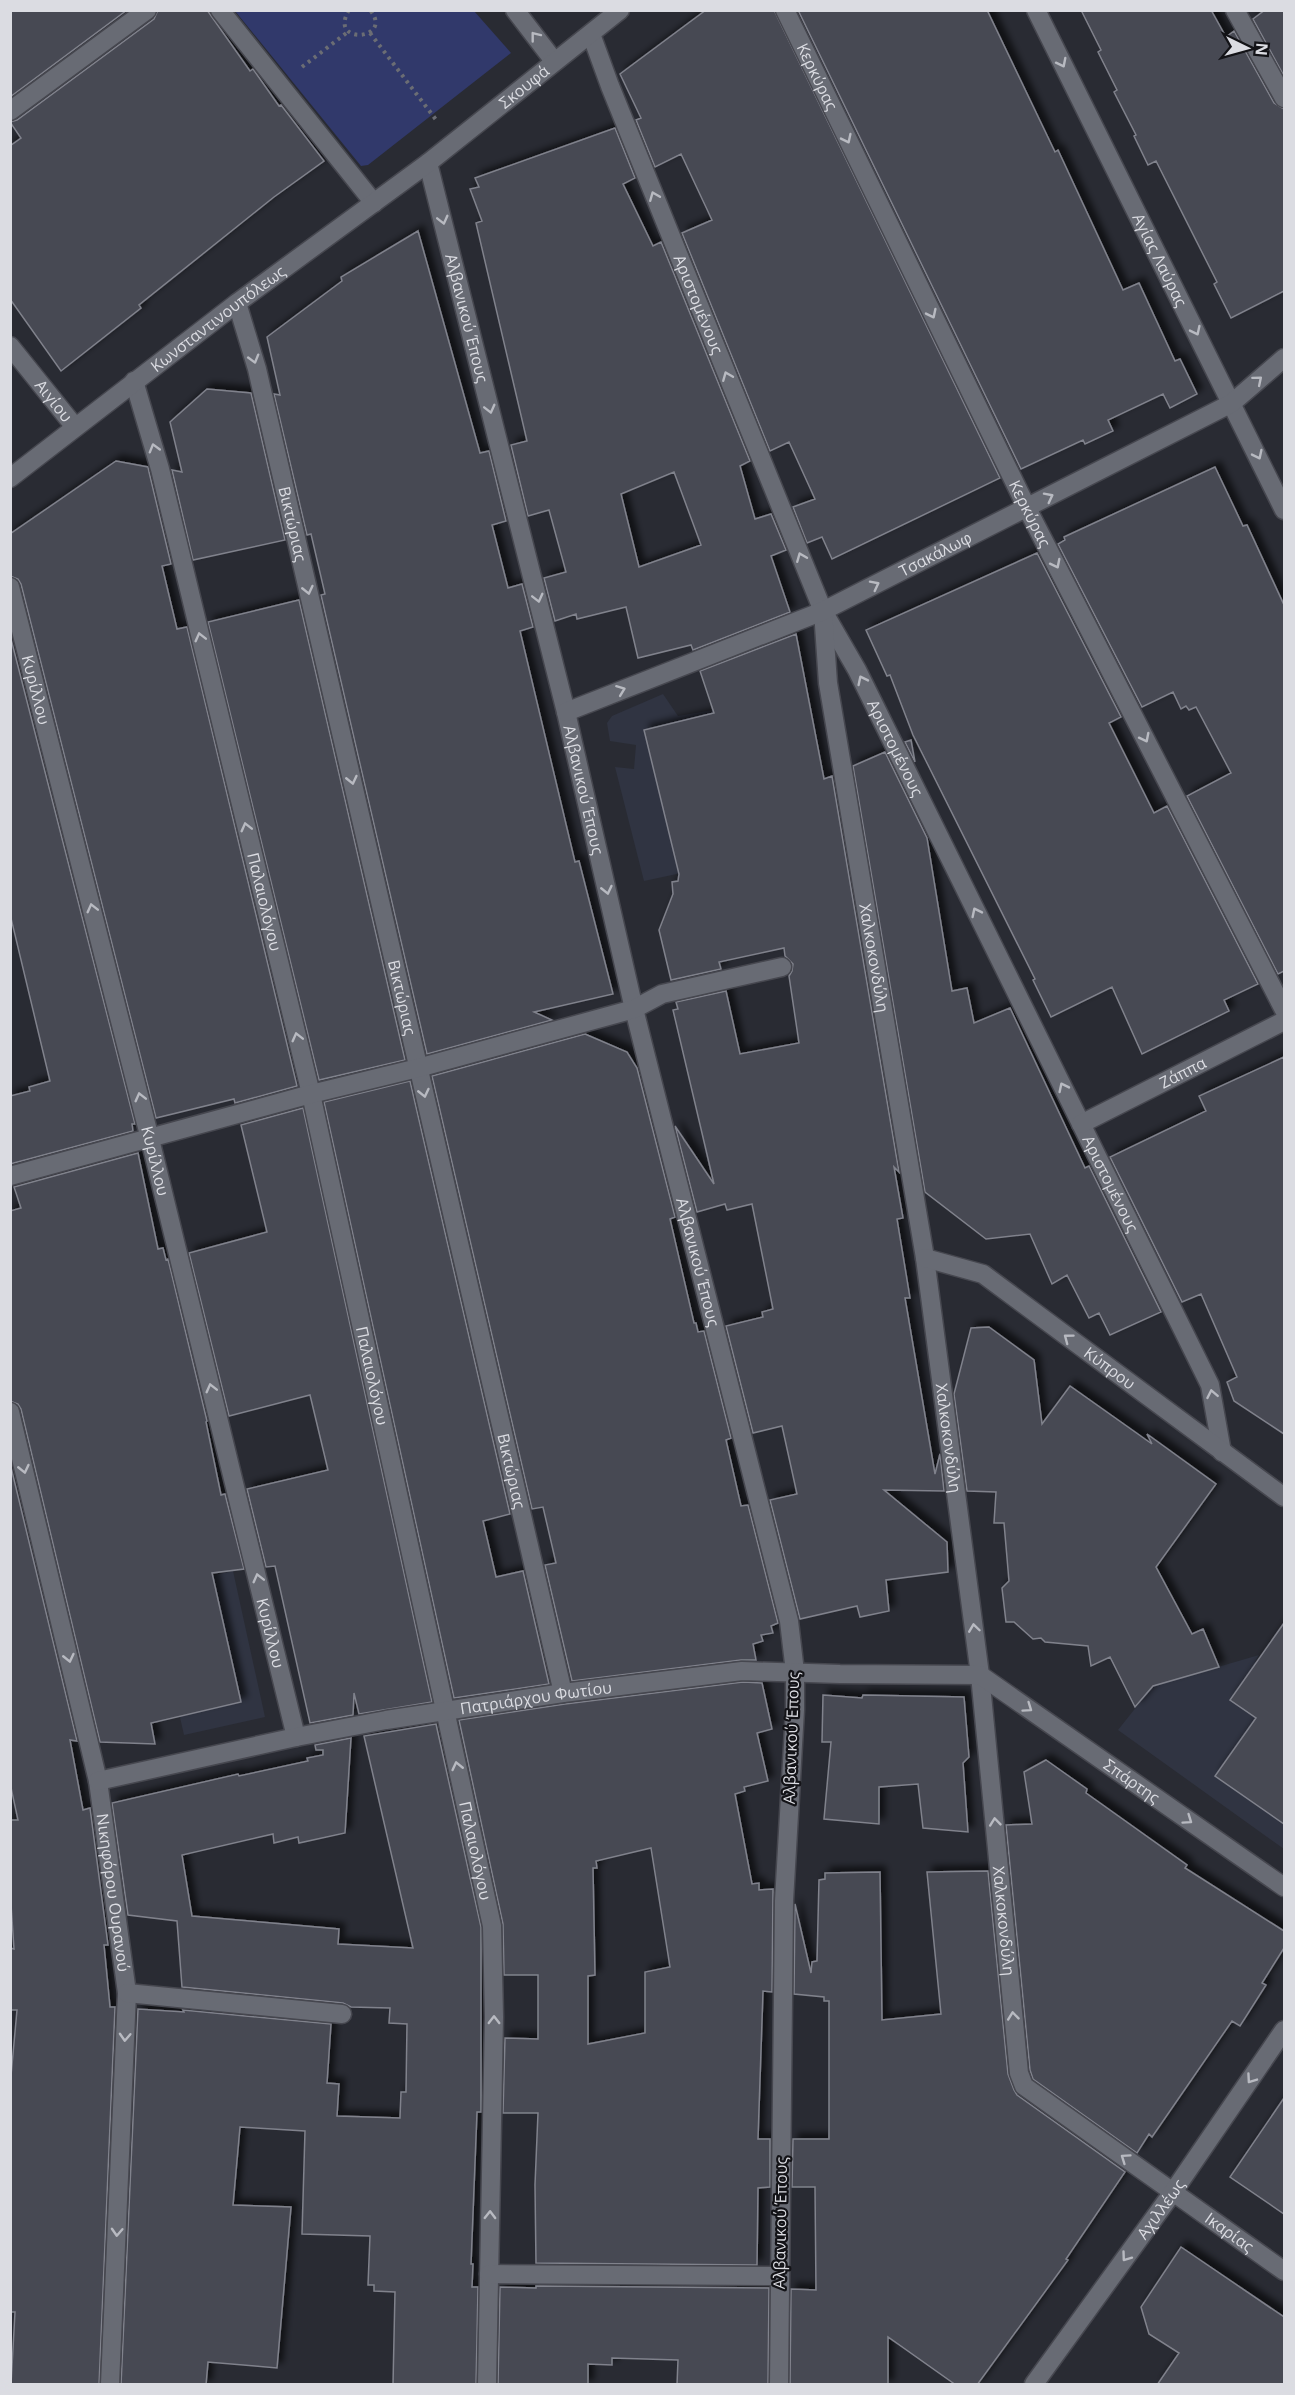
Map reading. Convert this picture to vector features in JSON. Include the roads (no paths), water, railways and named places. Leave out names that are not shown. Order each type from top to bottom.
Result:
[{"type":"street","points":[[10,111],[147,10]]},
{"type":"street","points":[[220,10],[374,203]]},
{"type":"street","points":[[515,10],[554,61]]},
{"type":"street","name":"Σκουφά","points":[[428,163],[620,10]]},
{"type":"street","name":"Κερκύρας","points":[[785,10],[1027,508],[1284,1010]]},
{"type":"street","name":"Αγίας Λαύρας","points":[[1036,10],[1284,510]]},
{"type":"street","points":[[1235,10],[1284,98]]},
{"type":"street","name":"Αριστομένους","points":[[591,34],[609,86],[823,611],[857,670],[1210,1385],[1222,1452]]},
{"type":"street","name":"Κωνσταντινουπόλεως","points":[[10,478],[237,303],[428,163]]},
{"type":"street","name":"Αλβανικού Έπους","points":[[428,163],[566,712],[634,1009],[789,1621],[795,1672],[784,1901],[779,2385]]},
{"type":"street","name":"Βικτώριας","points":[[237,303],[257,369],[563,1694]]},
{"type":"street","name":"Αιγίου","points":[[10,346],[75,427]]},
{"type":"street","name":"Τσακάλωφ","points":[[566,712],[823,611],[1232,403],[1284,358]]},
{"type":"street","name":"Παλαιολόγου","points":[[134,381],[160,469],[311,1094],[492,1926],[494,2017],[487,2385]]},
{"type":"street","name":"Κυρίλλου","points":[[10,587],[150,1139],[296,1737]]},
{"type":"street","name":"Χαλκοκονδύλη","points":[[823,611],[828,683],[925,1258],[980,1675],[1019,2073],[1024,2086],[1173,2192]]},
{"type":"street","points":[[10,1176],[634,1009],[662,993],[782,966]]},
{"type":"street","name":"Ζάππα","points":[[1081,1124],[1284,1021]]},
{"type":"street","name":"Κύπρου","points":[[925,1258],[983,1274],[1284,1497]]},
{"type":"street","name":"Νικηφόρου Ουρανού","points":[[10,1412],[98,1781],[127,1993],[110,2385]]},
{"type":"street","name":"Πατριάρχου Φωτίου","points":[[98,1781],[296,1737],[386,1720],[742,1671],[980,1675]]},
{"type":"street","name":"Σπάρτης","points":[[980,1675],[1284,1887]]},
{"type":"street","points":[[127,1993],[342,2014]]},
{"type":"street","name":"Αχιλλέως","points":[[1034,2385],[1173,2192],[1284,2031]]},
{"type":"street","name":"Ικαρίας","points":[[1173,2192],[1284,2271]]},
{"type":"street","points":[[489,2274],[779,2276]]}]
